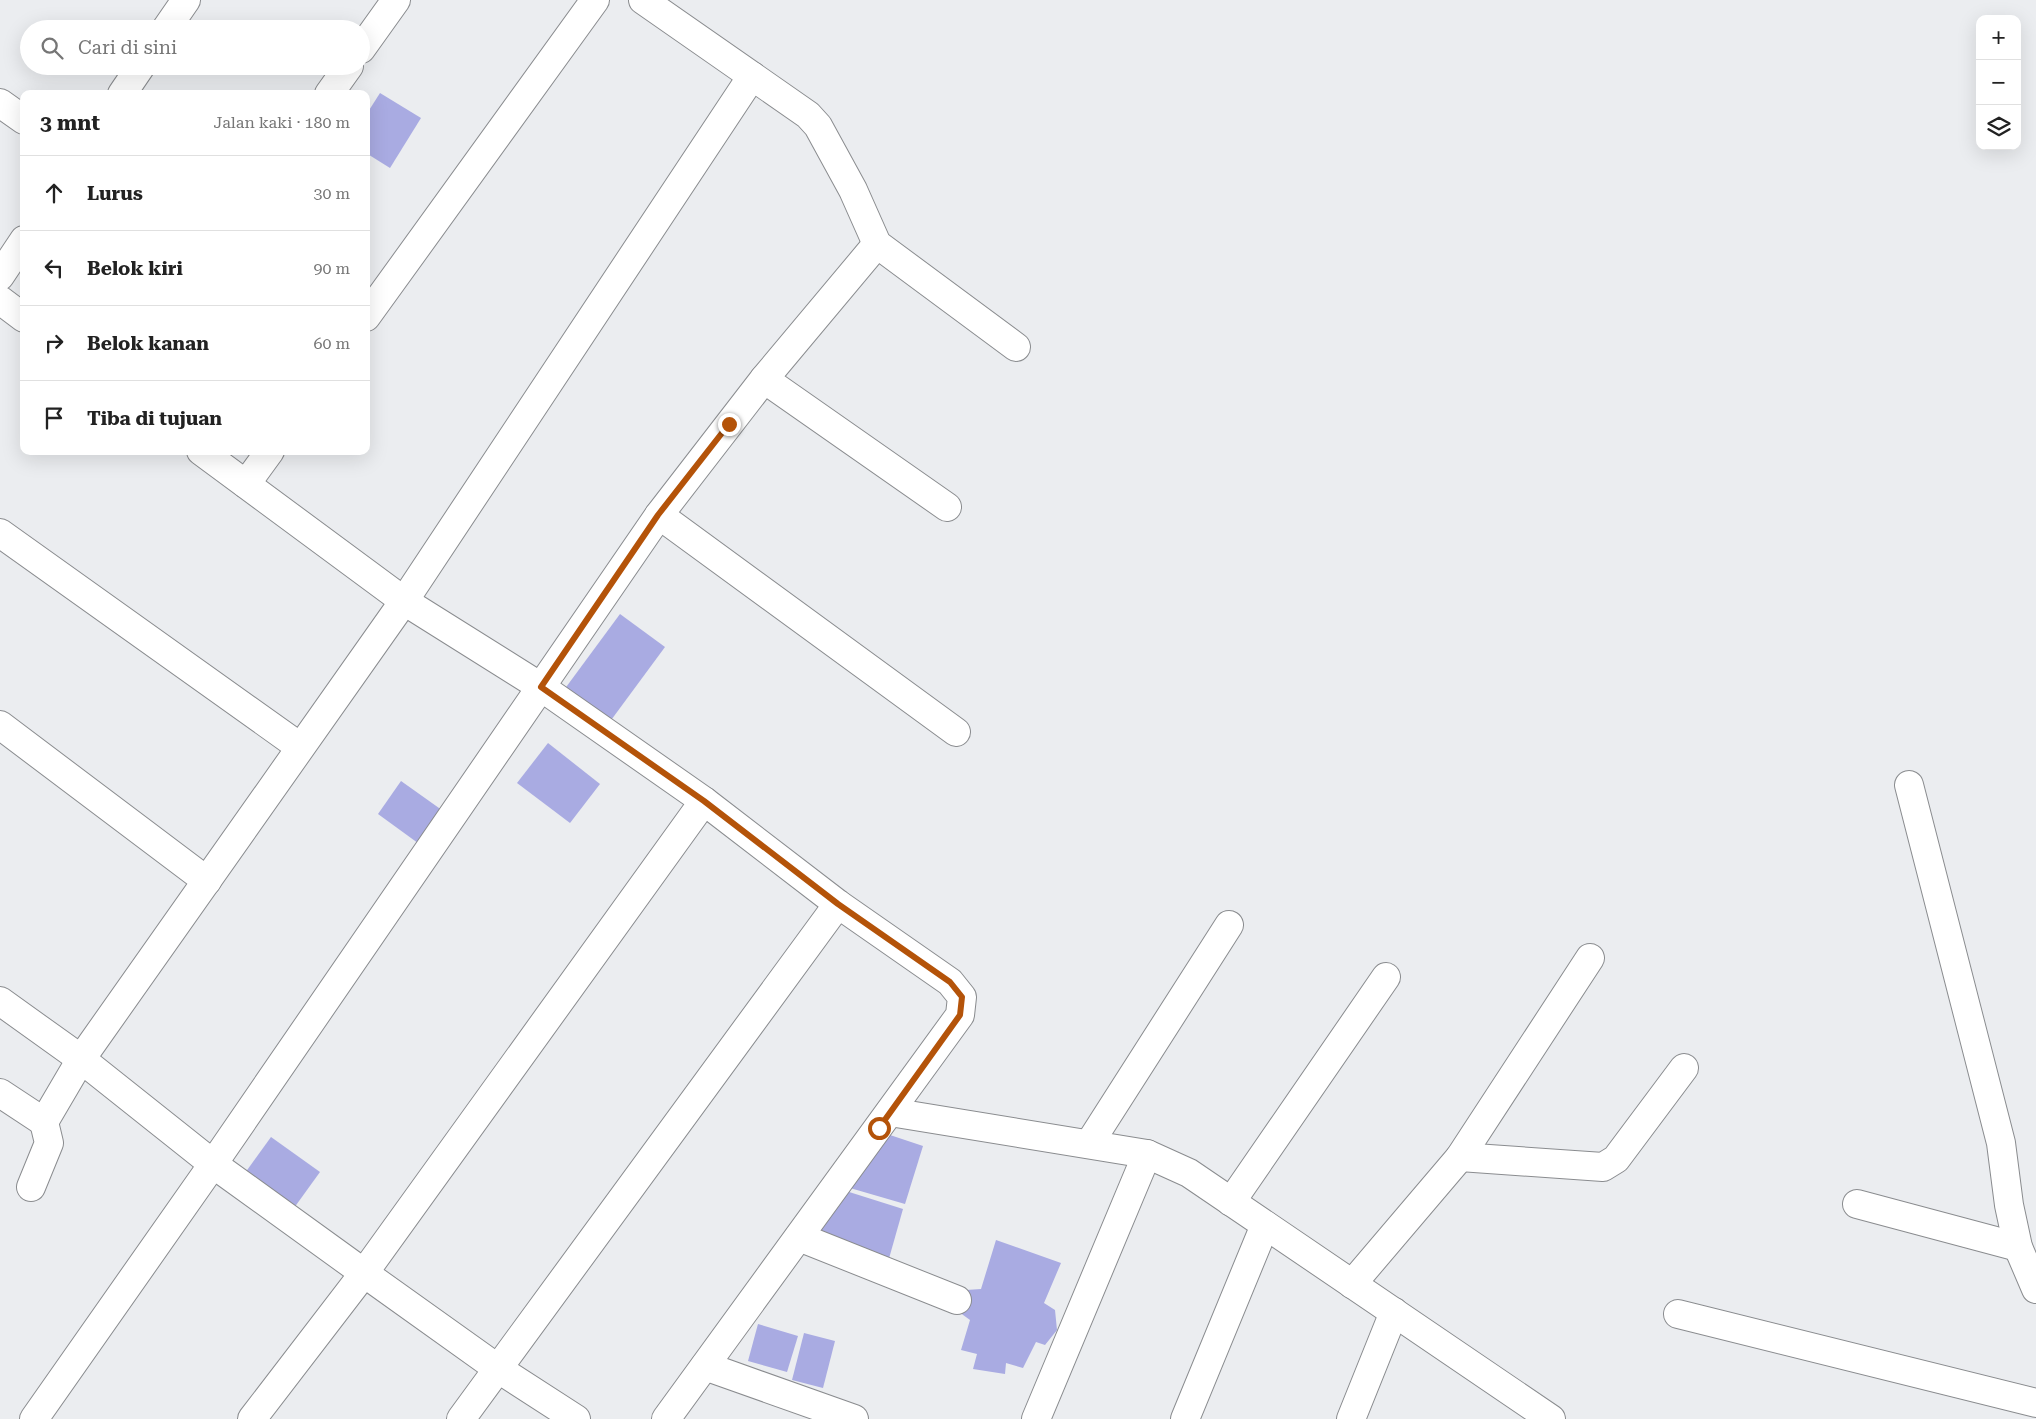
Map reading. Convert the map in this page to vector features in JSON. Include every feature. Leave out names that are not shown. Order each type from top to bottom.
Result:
[{"type":"street","points":[[370,36],[396,0]]},
{"type":"street","points":[[370,311],[595,0]]},
{"type":"street","points":[[643,0],[808,115],[818,126],[853,190],[878,244],[1016,347]]},
{"type":"street","points":[[125,90],[135,75]]},
{"type":"street","points":[[332,90],[343,75]]},
{"type":"street","points":[[44,1122],[81,1059],[404,601],[752,76]]},
{"type":"street","points":[[0,103],[20,117]]},
{"type":"street","points":[[34,1419],[213,1164],[658,515],[764,379],[878,244]]},
{"type":"street","points":[[0,276],[20,246]]},
{"type":"street","points":[[0,300],[20,315]]},
{"type":"street","points":[[764,379],[947,507]]},
{"type":"street","points":[[206,455],[404,601],[541,687],[704,801],[838,904],[950,982],[962,997],[960,1015],[666,1419]]},
{"type":"street","points":[[246,484],[267,455]]},
{"type":"street","points":[[658,515],[956,732]]},
{"type":"street","points":[[0,533],[300,747]]},
{"type":"street","points":[[0,725],[207,882]]},
{"type":"street","points":[[1910,785],[2001,1142],[2009,1205],[2018,1247],[2036,1289]]},
{"type":"street","points":[[252,1419],[364,1273],[704,801]]},
{"type":"street","points":[[461,1419],[838,904]]},
{"type":"street","points":[[1089,1144],[1229,925]]},
{"type":"street","points":[[1352,1284],[1460,1157],[1590,958]]},
{"type":"street","points":[[1231,1202],[1386,977]]},
{"type":"street","points":[[0,1001],[81,1059],[213,1164],[497,1368],[576,1419]]},
{"type":"street","points":[[1460,1157],[1603,1167],[1611,1164],[1684,1068]]},
{"type":"street","points":[[0,1093],[44,1122],[49,1143],[31,1187]]},
{"type":"street","points":[[890,1112],[1147,1154],[1189,1173],[1394,1312],[1516,1409],[1551,1419]]},
{"type":"street","points":[[1036,1419],[1147,1154]]},
{"type":"street","points":[[1856,1204],[2018,1247]]},
{"type":"street","points":[[1185,1419],[1264,1224]]},
{"type":"street","points":[[799,1237],[957,1300]]},
{"type":"street","points":[[1351,1419],[1394,1312]]},
{"type":"street","points":[[1678,1314],[2036,1403]]},
{"type":"street","points":[[705,1366],[854,1419]]},
{"type":"building","points":[[380,93],[421,118],[390,168],[370,156],[370,109]]},
{"type":"building","points":[[620,614],[665,647],[606,727],[561,694]]},
{"type":"building","points":[[548,743],[600,784],[570,823],[517,783]]},
{"type":"building","points":[[401,781],[446,813],[422,846],[378,814]]},
{"type":"building","points":[[881,1132],[923,1146],[905,1204],[850,1188]]},
{"type":"building","points":[[271,1137],[320,1172],[294,1208],[245,1173]]},
{"type":"building","points":[[846,1191],[903,1209],[888,1262],[811,1240]]},
{"type":"building","points":[[996,1240],[1061,1263],[1044,1303],[1055,1310],[1057,1330],[1045,1345],[1036,1342],[1023,1368],[1006,1363],[1005,1374],[973,1369],[977,1354],[961,1350],[970,1320],[959,1312],[966,1290],[981,1289]]},
{"type":"building","points":[[758,1324],[798,1336],[787,1372],[748,1361]]},
{"type":"building","points":[[804,1333],[835,1341],[823,1388],[792,1380]]},
{"type":"route","points":[[729,424],[658,515],[541,687],[704,801],[838,904],[950,982],[962,997],[960,1015],[879,1128]]}]
